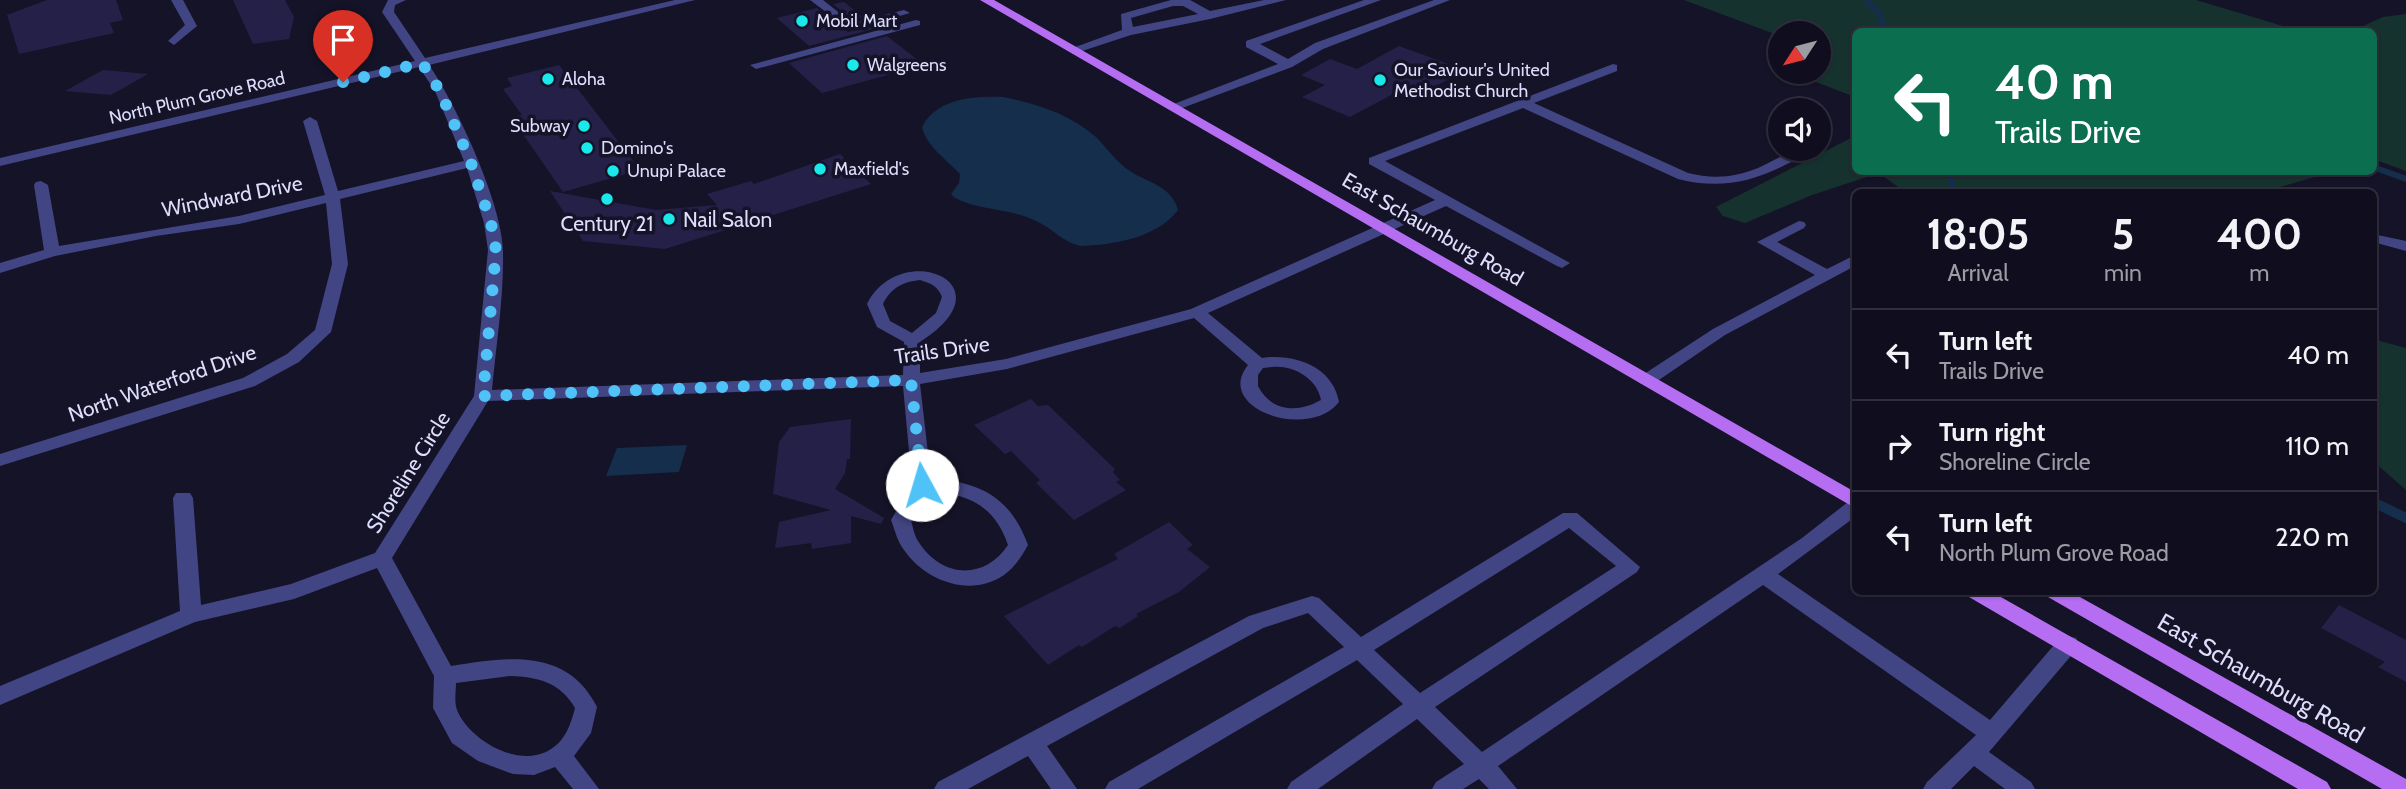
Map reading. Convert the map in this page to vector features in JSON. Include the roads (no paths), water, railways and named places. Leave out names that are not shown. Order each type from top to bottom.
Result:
[{"type":"main road","name":"East Schaumburg Road","points":[[986,0],[1852,498]]},
{"type":"main road","points":[[1981,595],[2319,789]]},
{"type":"main road","name":"East Schaumburg Road","points":[[2060,595],[2403,789]]},
{"type":"street","points":[[173,41],[191,26],[177,0]]},
{"type":"street","name":"Shoreline Circle","points":[[0,696],[191,615],[294,591],[382,558],[483,396],[496,250],[491,223],[471,163],[440,91],[388,12],[390,3],[400,0]]},
{"type":"street","name":"North Plum Grove Road","points":[[0,162],[689,0]]},
{"type":"street","points":[[816,0],[849,26],[904,13]]},
{"type":"street","points":[[1073,50],[1128,32],[1280,0]]},
{"type":"street","points":[[1335,0],[1384,22]]},
{"type":"street","points":[[1288,64],[1250,44],[1375,0]]},
{"type":"street","points":[[1172,107],[1288,64],[1319,46],[1444,0]]},
{"type":"street","points":[[1128,32],[1125,16],[1172,3],[1185,2],[1210,16]]},
{"type":"street","points":[[755,65],[916,23]]},
{"type":"street","points":[[1562,263],[1374,161],[1613,68]]},
{"type":"street","points":[[1523,103],[1683,176],[1704,182],[1740,181],[1782,161]]},
{"type":"street","name":"North Waterford Drive","points":[[0,458],[249,382],[293,358],[323,332],[340,264],[333,198],[310,121]]},
{"type":"street","name":"Windward Drive","points":[[0,268],[52,252],[156,232],[239,220],[471,163]]},
{"type":"street","points":[[41,186],[52,252]]},
{"type":"street","name":"Trails Drive","points":[[483,396],[911,380],[1007,365],[1196,312],[1444,201]]},
{"type":"street","points":[[1799,225],[1765,242],[1826,275]]},
{"type":"street","points":[[2377,239],[2406,246]]},
{"type":"street","points":[[1647,380],[1719,332],[1852,262]]},
{"type":"street","points":[[922,275],[937,279],[950,297],[949,310],[942,319],[912,340],[883,324],[875,304],[881,291],[891,282],[907,276],[922,275]]},
{"type":"street","points":[[1196,312],[1258,364]]},
{"type":"street","points":[[912,340],[911,380],[922,485],[911,499],[901,520],[911,546],[935,569],[961,580],[987,577],[1010,563],[1018,545],[1007,519],[982,498],[957,488],[922,485]]},
{"type":"street","points":[[183,498],[191,615]]},
{"type":"street","points":[[1444,789],[1809,543],[1852,509]]},
{"type":"street","points":[[1117,789],[1359,649],[1570,518],[1630,567],[1299,789]]},
{"type":"street","points":[[382,558],[445,676],[444,708],[460,736],[486,754],[513,764],[534,765],[559,755],[580,733],[586,707],[572,686],[551,672],[523,668],[492,669],[445,676]]},
{"type":"street","points":[[1762,574],[1992,734]]},
{"type":"street","points":[[946,789],[1256,622],[1312,604],[1505,789]]},
{"type":"street","points":[[1935,789],[1992,734],[2068,645]]},
{"type":"street","points":[[1032,743],[1065,789]]},
{"type":"street","points":[[1973,753],[2023,789]]},
{"type":"street","points":[[559,755],[587,789]]},
{"type":"water","points":[[1003,97],[1040,106],[1086,129],[1125,167],[1165,190],[1178,210],[1158,227],[1134,238],[1080,246],[1026,217],[955,198],[951,194],[959,183],[960,174],[933,147],[922,127],[929,117],[947,104],[969,98]]},
{"type":"water","points":[[687,445],[679,472],[606,476],[617,448]]},
{"type":"waterway","points":[[1866,0],[1881,15],[1882,24],[1876,28]]},
{"type":"waterway","points":[[2377,168],[2406,179]]},
{"type":"waterway","points":[[1950,175],[1953,189]]},
{"type":"waterway","points":[[2377,504],[2406,518]]},
{"type":"place","name":"Mobil Mart","points":[[802,21]]},
{"type":"place","name":"Walgreens","points":[[853,65]]},
{"type":"place","name":"Aloha","points":[[548,79]]},
{"type":"place","name":"Our Saviour's United Methodist Church","points":[[1380,80]]},
{"type":"place","name":"Subway","points":[[584,126]]},
{"type":"place","name":"Domino's","points":[[587,148]]},
{"type":"place","name":"Maxfield's","points":[[820,169]]},
{"type":"place","name":"Unupi Palace","points":[[613,171]]},
{"type":"place","name":"Century 21","points":[[607,199]]},
{"type":"place","name":"Nail Salon","points":[[669,219]]}]
